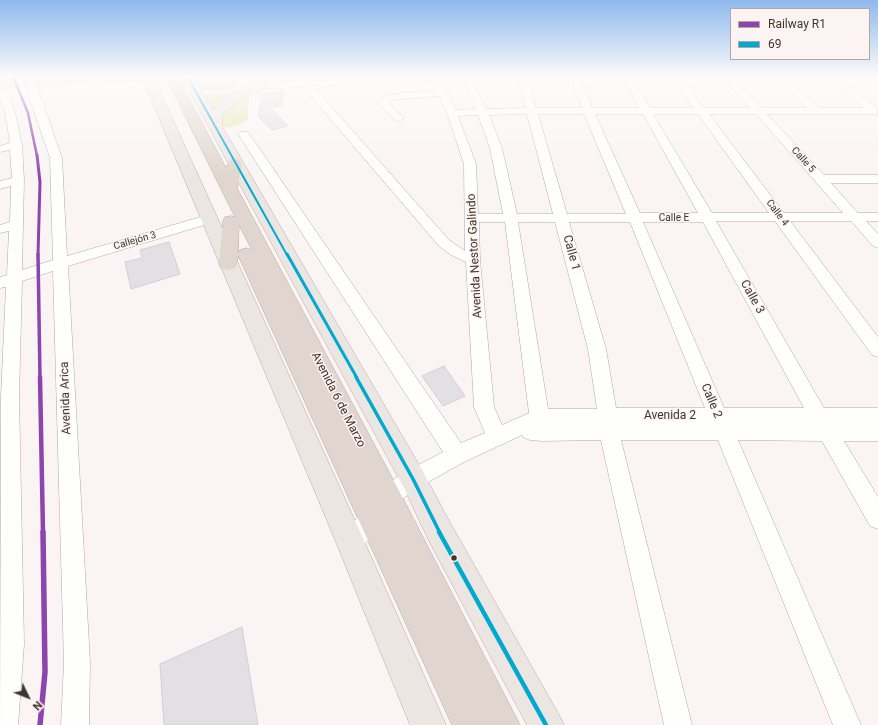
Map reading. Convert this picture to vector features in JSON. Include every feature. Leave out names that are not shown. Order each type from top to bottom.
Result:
[{"type":"highway","name":"Avenida 6 de Marzo","points":[[170,110],[220,220],[373,517],[470,725]]},
{"type":"highway","name":"Avenida 6 de Marzo","points":[[189,110],[388,496],[502,725]]},
{"type":"highway","points":[[229,188],[235,163]]},
{"type":"main road","name":"Avenida 6 de Marzo","points":[[207,110],[215,128],[413,479],[438,529],[546,725]]},
{"type":"main road","points":[[215,128],[216,114],[220,110]]},
{"type":"main road","name":"Avenida 6 de Marzo","points":[[220,220],[228,264],[351,544],[428,725]]},
{"type":"street","name":"Avenida Arica","points":[[43,110],[56,158],[77,663],[75,725]]},
{"type":"street","points":[[327,110],[444,243],[456,252],[472,260]]},
{"type":"street","points":[[390,110],[399,118]]},
{"type":"street","name":"Avenida Nestor Galindo","points":[[451,110],[470,164],[472,188],[472,260],[484,406],[505,433]]},
{"type":"street","points":[[452,113],[482,111],[758,110],[877,112]]},
{"type":"street","name":"Calle 5","points":[[758,110],[878,243]]},
{"type":"street","points":[[482,111],[496,148],[511,218],[541,424]]},
{"type":"street","name":"Calle 1","points":[[531,111],[597,349],[604,387],[608,424],[629,521],[678,725]]},
{"type":"street","name":"Calle 2","points":[[588,111],[635,218],[847,725]]},
{"type":"street","name":"Calle 3","points":[[644,111],[707,218],[823,424],[878,518]]},
{"type":"street","name":"Calle 4","points":[[701,111],[878,350]]},
{"type":"street","points":[[4,725],[5,397],[9,183],[5,113]]},
{"type":"street","points":[[244,134],[457,455]]},
{"type":"street","points":[[820,179],[878,179]]},
{"type":"street","name":"Calle E","points":[[471,218],[878,217]]},
{"type":"street","name":"Callejón 3","points":[[7,280],[61,263],[220,220]]},
{"type":"street","name":"Avenida 2","points":[[351,544],[388,496],[413,479],[457,455],[505,433],[541,424],[823,424],[878,416]]},
{"type":"street","name":"Avenida 2","points":[[823,424],[878,432]]},
{"type":"green space","points":[[211,110],[220,110],[213,114]]},
{"type":"green space","points":[[226,110],[248,110],[248,120],[239,125],[228,128],[222,126],[220,121]]},
{"type":"building","points":[[259,110],[272,110],[288,126],[272,130],[258,116]]},
{"type":"building","points":[[169,242],[180,274],[131,289],[125,262],[142,258],[140,250]]},
{"type":"building","points":[[444,366],[465,396],[443,406],[422,376]]},
{"type":"building","points":[[242,627],[258,725],[164,725],[160,664]]},
{"type":"rail line","name":"R1","points":[[27,110],[36,146],[40,182],[38,247],[45,672],[40,725]]},
{"type":"transit line","name":"69","points":[[206,110],[413,479],[438,529],[546,725]]}]
